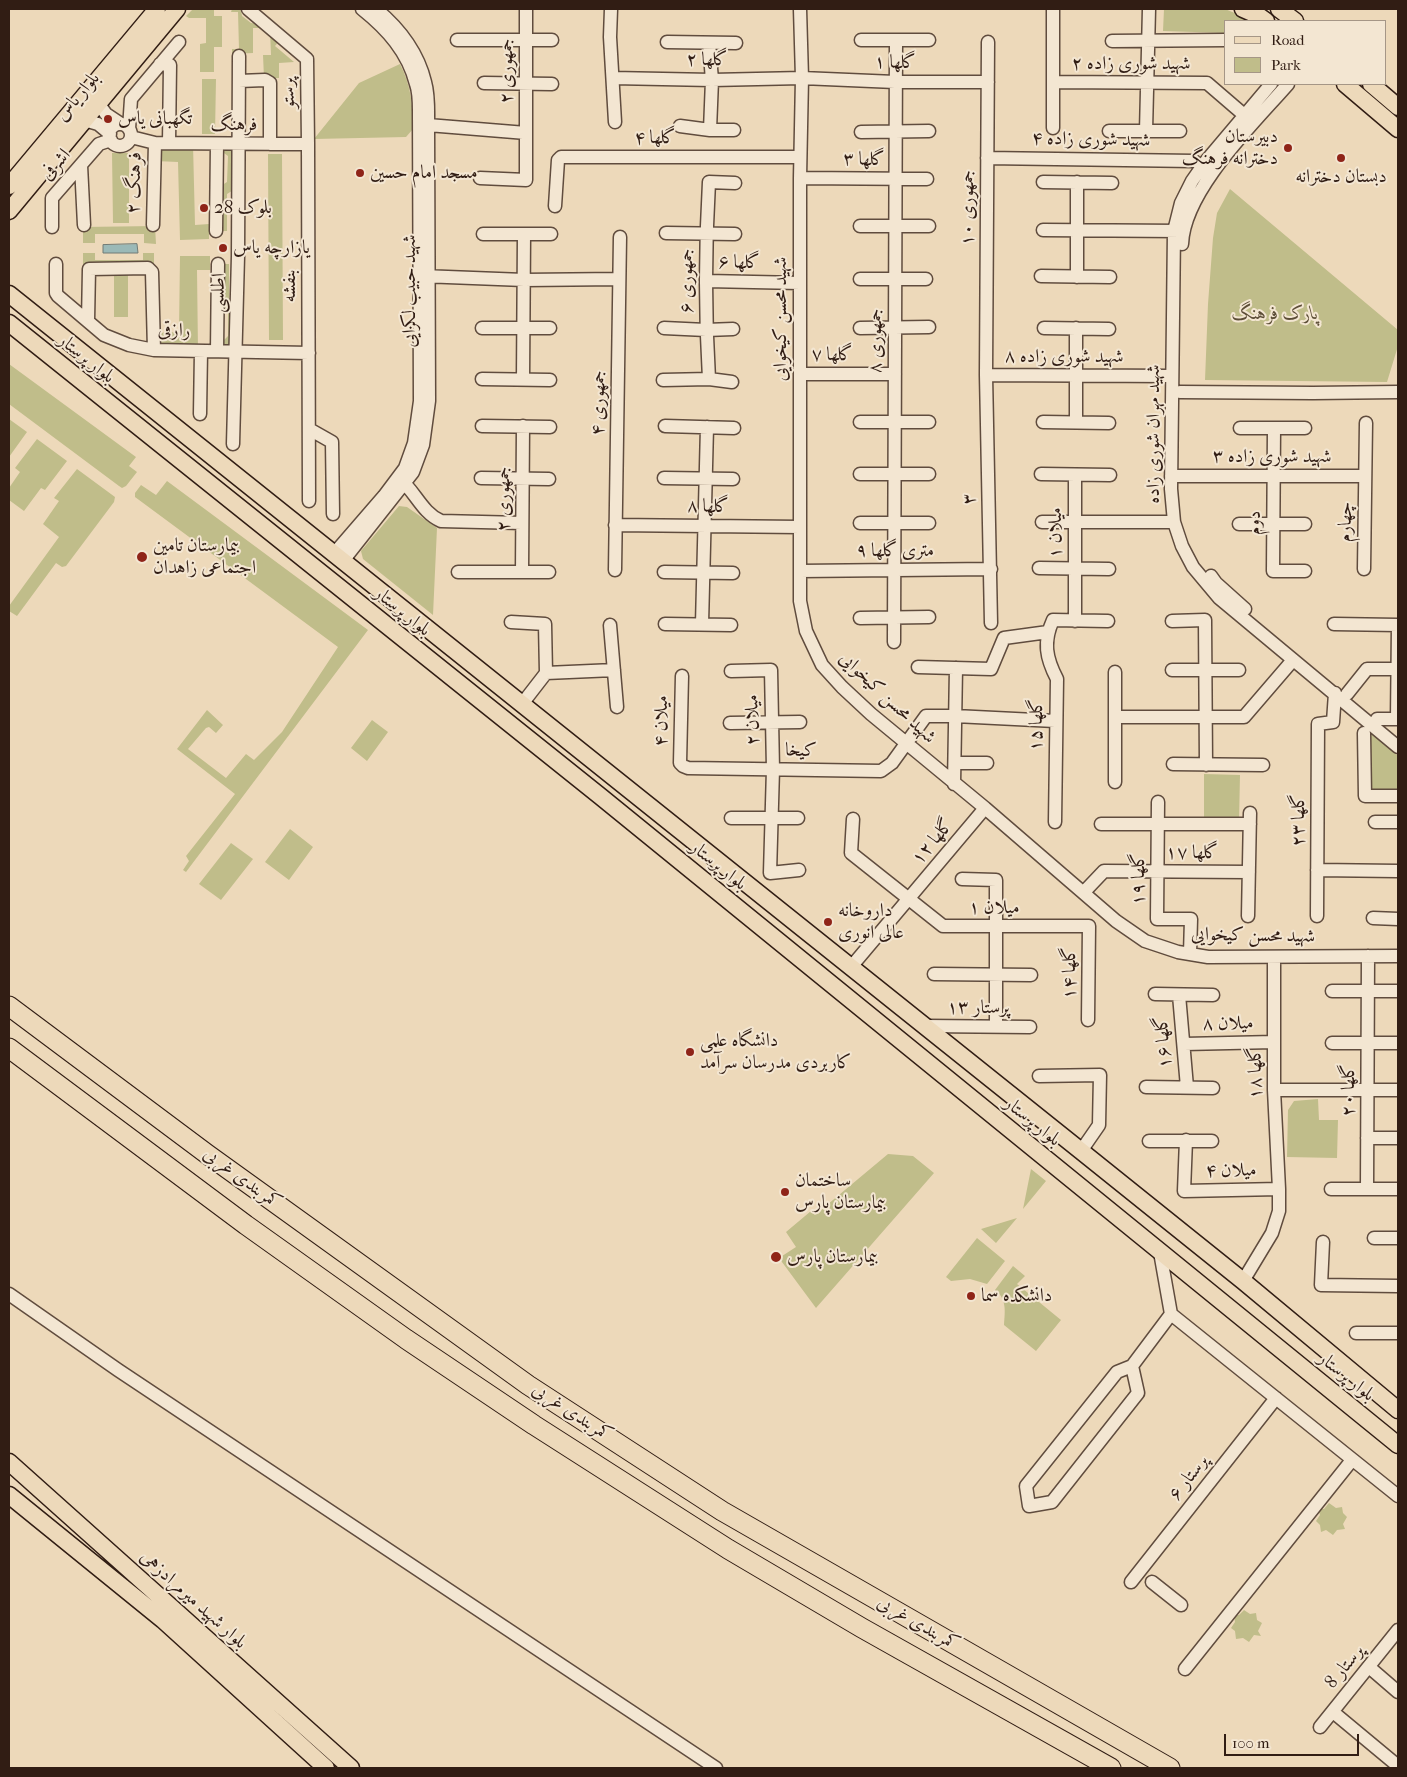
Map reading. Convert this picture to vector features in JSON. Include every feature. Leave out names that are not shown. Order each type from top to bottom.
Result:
[{"type":"highway","name":"کمربندی غربی","points":[[9,1006],[223,1165],[528,1384],[601,1432],[722,1511],[1170,1768]]},
{"type":"highway","name":"کمربندی غربی","points":[[9,1048],[254,1230],[406,1339],[534,1425],[616,1478],[862,1628],[1111,1768]]},
{"type":"main road","name":"بلوار یاس","points":[[9,186],[157,9]]},
{"type":"main road","name":"بلوار یاس","points":[[9,211],[177,9]]},
{"type":"main road","points":[[1243,9],[1264,20]]},
{"type":"main road","points":[[1279,9],[1294,20]]},
{"type":"main road","points":[[1346,85],[1398,129]]},
{"type":"main road","points":[[1372,85],[1398,106]]},
{"type":"main road","name":"بلوار پرستار","points":[[9,294],[926,1026],[1397,1407]]},
{"type":"main road","name":"بلوار پرستار","points":[[9,323],[592,789],[1398,1445]]},
{"type":"main road","points":[[137,426],[150,408]]},
{"type":"main road","points":[[798,957],[814,937]]},
{"type":"main road","name":"بلوار شهید میرمرادزهی","points":[[9,1462],[351,1768]]},
{"type":"main road","name":"بلوار شهید میرمرادزهی","points":[[9,1495],[163,1620],[326,1768]]},
{"type":"street","name":"پرستو","points":[[248,9],[307,59],[308,144]]},
{"type":"street","name":"شهید حبیب لکزایی","points":[[338,558],[413,472],[423,445],[429,401],[424,141],[417,85],[410,66],[390,34],[362,9]]},
{"type":"street","name":"شهید حبیب لکزایی","points":[[376,9],[396,28],[409,45],[426,83],[428,125],[424,141]]},
{"type":"street","name":"جمهوری ۲","points":[[480,178],[526,180],[526,9]]},
{"type":"street","points":[[610,9],[615,122]]},
{"type":"street","name":"شهید محسن کیخوایی","points":[[800,9],[802,78],[800,157],[800,601],[806,631],[822,665],[842,687],[907,744],[985,808],[1116,921],[1145,941],[1178,952],[1208,957],[1398,956]]},
{"type":"street","points":[[1053,9],[1054,128]]},
{"type":"street","points":[[1146,131],[1149,9]]},
{"type":"street","points":[[457,40],[552,40]]},
{"type":"street","points":[[861,40],[929,40]]},
{"type":"street","name":"جمهوری ۸","points":[[894,642],[896,40]]},
{"type":"street","points":[[1112,40],[1224,40]]},
{"type":"street","points":[[84,120],[98,124],[113,143],[120,146],[127,143],[131,99],[179,42]]},
{"type":"street","points":[[667,42],[736,43]]},
{"type":"street","name":"جمهوری ۱۰","points":[[986,375],[988,42]]},
{"type":"street","points":[[709,43],[712,80],[710,130]]},
{"type":"street","name":"اطلسی","points":[[233,444],[240,144],[239,56]]},
{"type":"street","points":[[160,64],[170,64],[169,144]]},
{"type":"street","name":"گلها ۲","points":[[613,78],[712,80],[802,78]]},
{"type":"street","name":"گلها ۱","points":[[802,78],[896,82],[988,82]]},
{"type":"street","points":[[239,81],[265,80],[270,83],[270,144]]},
{"type":"street","name":"شهید شوری زاده ۲","points":[[1054,82],[1207,83],[1249,119]]},
{"type":"street","points":[[484,83],[552,84]]},
{"type":"street","name":"شهید مهران شوری زاده","points":[[1249,119],[1270,85]]},
{"type":"street","name":"شهید مهران شوری زاده","points":[[1287,85],[1249,119],[1192,181],[1181,203],[1178,231],[1172,376],[1175,476],[1189,543],[1200,563],[1216,583],[1398,747]]},
{"type":"street","points":[[98,103],[106,114],[127,130]]},
{"type":"street","name":"جمهوری ۲","points":[[428,125],[526,133]]},
{"type":"street","points":[[110,138],[110,131],[114,126],[127,130]]},
{"type":"street","points":[[680,126],[710,130],[734,130]]},
{"type":"street","name":"فرهنگ","points":[[127,130],[155,143],[308,144]]},
{"type":"street","points":[[860,132],[929,131]]},
{"type":"street","points":[[1109,131],[1180,131]]},
{"type":"street","name":"اشرفی","points":[[52,227],[52,198],[99,144],[110,138]]},
{"type":"street","name":"فرهنگ ۲","points":[[153,225],[155,143]]},
{"type":"street","points":[[216,231],[217,144]]},
{"type":"street","name":"بنفشه","points":[[308,144],[309,501]]},
{"type":"street","name":"گلها ۴","points":[[555,206],[558,160],[562,157],[800,157]]},
{"type":"street","name":"شهید شوری زاده ۴","points":[[987,158],[1194,161]]},
{"type":"street","points":[[81,165],[84,225]]},
{"type":"street","name":"گلها ۳","points":[[800,178],[927,179]]},
{"type":"street","name":"جمهوری ۶","points":[[709,380],[706,330],[706,234],[709,182],[736,183]]},
{"type":"street","points":[[1043,182],[1112,183]]},
{"type":"street","points":[[1077,182],[1077,276]]},
{"type":"street","points":[[860,226],[929,226]]},
{"type":"street","points":[[1044,230],[1178,231]]},
{"type":"street","name":"شهید مهران شوری زاده","points":[[1178,231],[1180,392],[1174,522],[1182,546],[1193,567],[1219,598],[1293,660],[1377,719],[1398,737]]},
{"type":"street","points":[[666,233],[735,234]]},
{"type":"street","points":[[483,234],[550,234]]},
{"type":"street","points":[[523,379],[524,234]]},
{"type":"street","name":"جمهوری ۴","points":[[615,570],[620,236]]},
{"type":"street","name":"رازقی","points":[[56,264],[56,293],[109,338],[129,345],[154,350],[309,354]]},
{"type":"street","points":[[217,351],[218,264]]},
{"type":"street","points":[[88,321],[89,269],[148,268],[152,272],[154,350]]},
{"type":"street","points":[[428,276],[524,280],[619,280]]},
{"type":"street","points":[[1041,276],[1110,277]]},
{"type":"street","points":[[860,279],[926,279]]},
{"type":"street","name":"گلها ۶","points":[[707,281],[800,283]]},
{"type":"street","points":[[482,328],[550,328]]},
{"type":"street","points":[[664,328],[706,330],[733,328]]},
{"type":"street","points":[[860,328],[929,328]]},
{"type":"street","points":[[1044,328],[1109,329]]},
{"type":"street","points":[[1076,328],[1076,422]]},
{"type":"street","points":[[200,414],[201,351]]},
{"type":"street","name":"گلها ۷","points":[[800,374],[895,374]]},
{"type":"street","name":"شهید شوری زاده ۸","points":[[986,375],[1172,376]]},
{"type":"street","name":"۳","points":[[986,375],[991,623]]},
{"type":"street","points":[[482,379],[550,380]]},
{"type":"street","points":[[663,380],[732,382]]},
{"type":"street","points":[[1180,392],[1398,392]]},
{"type":"street","points":[[860,422],[929,422]]},
{"type":"street","points":[[1043,422],[1109,423]]},
{"type":"street","name":"چهارم","points":[[1364,570],[1366,423]]},
{"type":"street","points":[[482,426],[550,427]]},
{"type":"street","name":"جمهوری ۲","points":[[522,572],[523,426]]},
{"type":"street","points":[[666,426],[734,428]]},
{"type":"street","points":[[702,624],[707,426]]},
{"type":"street","points":[[309,428],[332,442],[333,514]]},
{"type":"street","points":[[1240,428],[1305,428]]},
{"type":"street","name":"دوم","points":[[1274,428],[1273,571],[1305,571]]},
{"type":"street","points":[[860,474],[929,474]]},
{"type":"street","points":[[1041,474],[1110,475]]},
{"type":"street","name":"میلان ۱","points":[[1075,621],[1076,474]]},
{"type":"street","name":"شهید شوری زاده ۳","points":[[1175,476],[1366,476]]},
{"type":"street","points":[[481,478],[549,479]]},
{"type":"street","points":[[664,478],[733,480]]},
{"type":"street","points":[[405,483],[430,515],[441,521],[522,523]]},
{"type":"street","points":[[860,523],[929,522]]},
{"type":"street","points":[[1042,522],[1174,522]]},
{"type":"street","points":[[1240,524],[1305,524]]},
{"type":"street","name":"گلها ۸","points":[[615,525],[800,527]]},
{"type":"street","points":[[1039,568],[1109,569]]},
{"type":"street","name":"۹ متری گلها","points":[[800,570],[991,569]]},
{"type":"street","points":[[664,572],[703,571],[733,573]]},
{"type":"street","points":[[458,572],[549,572]]},
{"type":"street","points":[[860,618],[929,618]]},
{"type":"street","points":[[918,667],[991,669],[1004,638],[1048,632],[1053,620],[1108,621]]},
{"type":"street","points":[[1172,621],[1205,620],[1206,764]]},
{"type":"street","points":[[511,622],[546,624],[546,673],[522,704]]},
{"type":"street","points":[[665,624],[731,625]]},
{"type":"street","points":[[1334,624],[1398,625],[1398,719],[1377,719]]},
{"type":"street","points":[[610,625],[617,707]]},
{"type":"street","name":"گلها ۱۵","points":[[1048,632],[1048,662],[1057,679],[1055,822]]},
{"type":"street","points":[[1115,718],[1244,717],[1293,660]]},
{"type":"street","points":[[954,784],[956,668]]},
{"type":"street","points":[[1341,694],[1367,668],[1398,669]]},
{"type":"street","points":[[546,673],[614,670]]},
{"type":"street","name":"میلان ۲","points":[[731,671],[771,670],[773,769]]},
{"type":"street","points":[[1172,670],[1240,670]]},
{"type":"street","points":[[1115,672],[1115,782]]},
{"type":"street","name":"میلان ۴","points":[[682,676],[680,763],[684,766]]},
{"type":"street","name":"گلها ۲۳","points":[[1317,916],[1318,724],[1333,722],[1341,694]]},
{"type":"street","name":"کیخا","points":[[684,766],[688,768],[881,771],[892,763],[926,716],[955,716]]},
{"type":"street","points":[[955,716],[1055,722]]},
{"type":"street","points":[[730,722],[800,722]]},
{"type":"street","points":[[1364,734],[1365,796],[1398,796]]},
{"type":"street","points":[[955,763],[987,763]]},
{"type":"street","points":[[1174,764],[1262,765]]},
{"type":"street","points":[[773,769],[770,872],[799,870]]},
{"type":"street","name":"گلها ۱۹","points":[[1158,802],[1157,919],[1191,919],[1190,954]]},
{"type":"street","name":"گلها ۱۲","points":[[851,967],[985,808]]},
{"type":"street","points":[[731,818],[798,818]]},
{"type":"street","points":[[1101,824],[1158,824],[1250,819],[1248,916]]},
{"type":"street","points":[[852,820],[851,853],[909,899]]},
{"type":"street","points":[[1375,822],[1398,822]]},
{"type":"street","points":[[1317,870],[1398,871]]},
{"type":"street","name":"گلها ۱۷","points":[[1084,892],[1104,871],[1249,872]]},
{"type":"street","points":[[962,879],[996,880],[996,1026]]},
{"type":"street","name":"میلان ۱","points":[[909,899],[942,926],[1089,926]]},
{"type":"street","points":[[1372,918],[1398,919]]},
{"type":"street","name":"گلها ۱۴","points":[[1088,1020],[1089,926]]},
{"type":"street","name":"گلها ۲۰","points":[[1367,1189],[1368,956]]},
{"type":"street","name":"گلها ۱۸","points":[[1243,1281],[1272,1233],[1278,1211],[1279,1190],[1274,1090],[1274,957]]},
{"type":"street","points":[[934,974],[1031,975]]},
{"type":"street","points":[[1332,991],[1398,991]]},
{"type":"street","points":[[1155,994],[1213,995]]},
{"type":"street","name":"گلها ۱۶","points":[[1179,994],[1186,1087]]},
{"type":"street","name":"پرستار ۱۳","points":[[926,1026],[1030,1027]]},
{"type":"street","name":"میلان ۸","points":[[1184,1044],[1274,1042]]},
{"type":"street","points":[[1332,1043],[1398,1043]]},
{"type":"street","points":[[1039,1076],[1100,1075],[1099,1125],[1081,1151]]},
{"type":"street","points":[[1146,1087],[1213,1088]]},
{"type":"street","points":[[1274,1090],[1398,1090]]},
{"type":"street","points":[[1367,1138],[1398,1138]]},
{"type":"street","name":"میلان ۴","points":[[1186,1140],[1184,1191],[1279,1190]]},
{"type":"street","points":[[1149,1141],[1212,1141]]},
{"type":"street","points":[[1331,1189],[1398,1189]]},
{"type":"street","points":[[1374,1238],[1398,1238]]},
{"type":"street","points":[[1324,1242],[1321,1284],[1398,1286]]},
{"type":"street","points":[[1160,1252],[1171,1314],[1398,1496]]},
{"type":"street","points":[[9,1294],[118,1370],[716,1768]]},
{"type":"street","points":[[1132,1366],[1138,1393],[1052,1502],[1030,1506],[1026,1486],[1117,1372],[1132,1366],[1171,1314]]},
{"type":"street","points":[[1356,1333],[1398,1333]]},
{"type":"street","name":"پرستار ۶","points":[[1131,1582],[1276,1398]]},
{"type":"street","points":[[1185,1669],[1352,1460]]},
{"type":"street","points":[[1152,1582],[1181,1605]]},
{"type":"street","name":"پرستار 8","points":[[1320,1727],[1398,1630]]},
{"type":"street","points":[[1369,1667],[1398,1692]]},
{"type":"street","points":[[1333,1712],[1398,1766]]},
{"type":"green space","points":[[193,9],[214,9],[214,16],[222,16],[222,47],[214,47],[214,72],[200,72],[200,44],[206,43],[206,18],[189,18],[186,16]]},
{"type":"green space","points":[[232,9],[241,9],[242,16],[251,23],[262,24],[268,28],[253,28],[253,53],[232,54],[232,49],[239,49],[238,12],[231,12]]},
{"type":"green space","points":[[1164,9],[1225,9],[1252,20],[1224,20],[1224,33],[1163,31]]},
{"type":"green space","points":[[270,30],[281,39],[275,46],[294,62],[279,63],[279,78],[264,78],[263,55],[271,55]]},
{"type":"green space","points":[[400,64],[409,88],[413,112],[413,129],[406,137],[314,139],[359,83]]},
{"type":"green space","points":[[202,79],[216,79],[215,134],[202,134]]},
{"type":"green space","points":[[155,143],[193,144],[195,225],[209,224],[209,239],[180,240],[178,162],[155,161]]},
{"type":"green space","points":[[240,144],[238,187],[227,194],[227,231],[216,231],[216,189],[227,182],[228,156],[217,148]]},
{"type":"green space","points":[[112,153],[129,153],[129,223],[113,223]]},
{"type":"green space","points":[[268,154],[282,154],[283,340],[269,340]]},
{"type":"green space","name":"پارک فرهنگ","points":[[1230,189],[1398,330],[1398,346],[1387,382],[1205,380],[1213,238],[1217,213]]},
{"type":"green space","points":[[155,226],[156,244],[144,243],[144,234],[95,234],[95,243],[83,243],[83,227]]},
{"type":"green space","points":[[83,253],[95,253],[95,260],[143,260],[143,253],[154,253],[154,268],[83,268]]},
{"type":"green space","points":[[180,256],[210,256],[210,270],[197,270],[198,351],[154,350],[154,333],[179,332]]},
{"type":"green space","points":[[218,264],[229,264],[229,298],[237,307],[236,352],[217,347],[228,336],[228,311],[217,301]]},
{"type":"green space","points":[[114,271],[128,271],[128,317],[114,317]]},
{"type":"green space","points":[[9,364],[136,457],[129,466],[137,472],[126,486],[122,488],[119,486],[9,404]]},
{"type":"green space","points":[[9,419],[27,432],[9,457]]},
{"type":"green space","points":[[37,439],[67,461],[45,490],[41,488],[24,511],[9,500],[9,488],[20,472],[15,468]]},
{"type":"green space","points":[[77,469],[115,497],[114,502],[66,566],[62,567],[56,563],[17,616],[9,611],[9,606],[59,537],[43,524],[59,501],[54,498]]},
{"type":"green space","points":[[167,481],[368,630],[186,872],[183,870],[189,861],[186,856],[235,794],[177,749],[207,710],[223,725],[216,733],[209,727],[206,728],[188,749],[226,778],[246,754],[254,760],[282,732],[338,647],[135,497],[135,493],[141,485],[156,495]]},
{"type":"green space","points":[[399,506],[407,507],[437,528],[433,615],[363,559],[361,551]]},
{"type":"green space","points":[[372,720],[388,732],[367,761],[351,748]]},
{"type":"green space","points":[[1368,729],[1398,756],[1398,792],[1368,791]]},
{"type":"green space","points":[[1204,774],[1240,775],[1239,822],[1204,820]]},
{"type":"green space","points":[[290,829],[313,847],[289,880],[265,862]]},
{"type":"green space","points":[[231,843],[253,859],[221,900],[199,884]]},
{"type":"green space","points":[[1318,1099],[1319,1120],[1338,1120],[1337,1158],[1287,1157],[1288,1110],[1294,1101]]},
{"type":"green space","points":[[888,1154],[913,1156],[934,1173],[816,1308],[779,1258],[796,1247],[786,1232],[811,1211],[815,1215]]},
{"type":"green space","points":[[1031,1169],[1046,1181],[1023,1209]]},
{"type":"green space","points":[[1017,1218],[996,1243],[981,1229]]},
{"type":"green space","points":[[977,1238],[1005,1261],[987,1284],[970,1279],[951,1281],[946,1277]]},
{"type":"green space","points":[[1013,1266],[1025,1276],[1017,1284],[1061,1320],[1036,1351],[1004,1325],[1005,1310],[1002,1297],[995,1290]]},
{"type":"green space","points":[[1329,1503],[1336,1508],[1342,1507],[1343,1513],[1347,1517],[1343,1524],[1345,1529],[1337,1530],[1333,1535],[1326,1530],[1321,1532],[1320,1525],[1316,1521],[1320,1515],[1318,1509],[1324,1509]]},
{"type":"green space","points":[[1244,1610],[1250,1614],[1256,1613],[1257,1620],[1262,1623],[1258,1631],[1261,1636],[1254,1635],[1249,1642],[1243,1638],[1236,1639],[1235,1631],[1231,1628],[1235,1622],[1234,1615],[1239,1615]]},
{"type":"water","points":[[137,244],[138,253],[103,253],[103,245]]},
{"type":"place","name":"تگهبانی یاس","points":[[108,119]]},
{"type":"place","name":"دبیرستان دخترانه فرهنگ","points":[[1288,148]]},
{"type":"place","name":"دبستان دخترانه","points":[[1341,158]]},
{"type":"place","name":"مسجد امام حسین","points":[[360,173]]},
{"type":"place","name":"بلوک 28","points":[[204,208]]},
{"type":"place","name":"یازارچه یاس","points":[[223,248]]},
{"type":"place","name":"بیمارستان تامین اجتماعی زاهدان","points":[[142,557]]},
{"type":"place","name":"داروخانه عالی انوری","points":[[828,922]]},
{"type":"place","name":"دانشگاه علمی کاربردی مدرسان سرآمد","points":[[690,1052]]},
{"type":"place","name":"ساختمان بیمارستان پارس","points":[[785,1192]]},
{"type":"place","name":"بیمارستان پارس","points":[[776,1257]]},
{"type":"place","name":"دانشکده سما","points":[[971,1296]]}]
